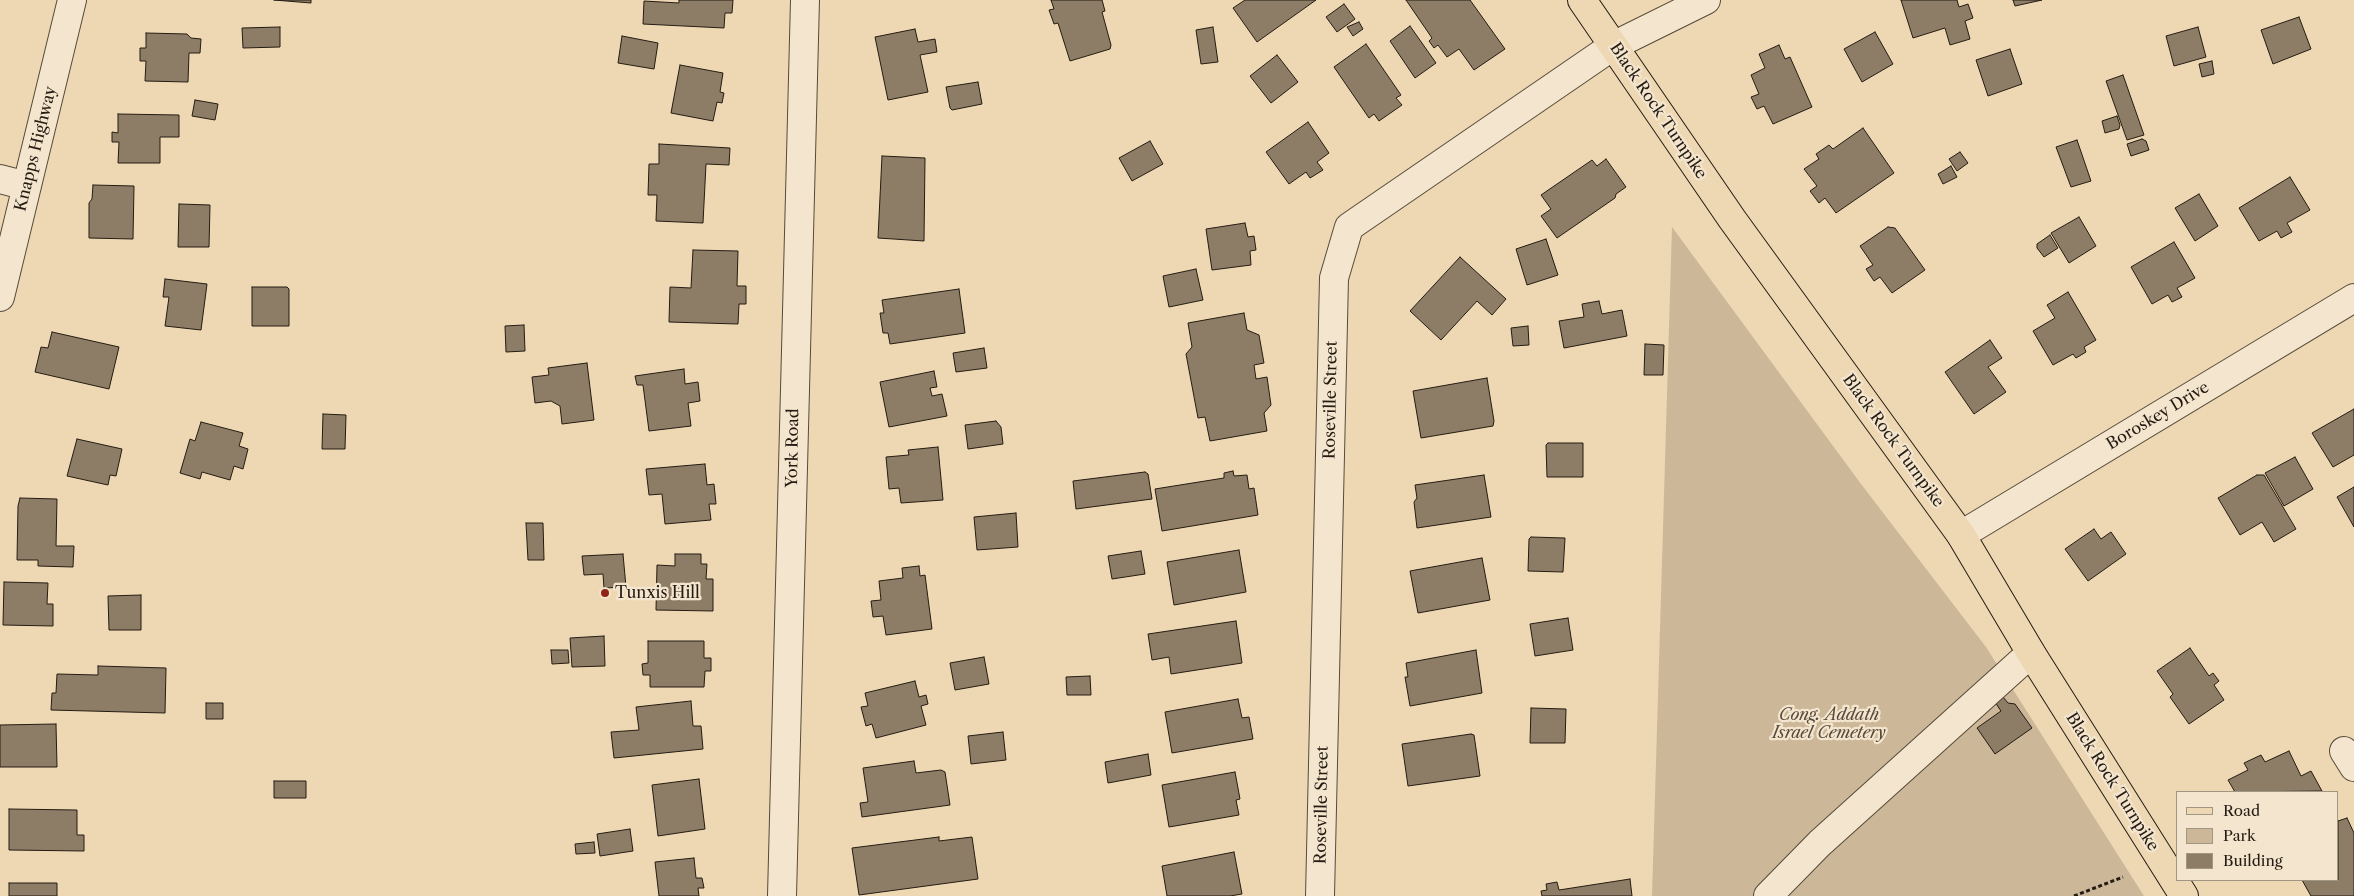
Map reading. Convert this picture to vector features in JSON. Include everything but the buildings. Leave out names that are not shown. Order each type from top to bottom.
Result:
[{"type":"main road","name":"Black Rock Turnpike","points":[[1582,0],[1732,219],[1962,535],[2031,653],[2184,896]]},
{"type":"street","name":"Knapps Highway","points":[[0,297],[72,0]]},
{"type":"street","name":"York Road","points":[[782,896],[805,0]]},
{"type":"street","name":"Roseville Street","points":[[1320,896],[1334,278],[1349,227],[1613,46],[1706,0]]},
{"type":"street","points":[[0,179],[27,186]]},
{"type":"street","name":"Boroskey Drive","points":[[1962,535],[2354,298]]},
{"type":"street","points":[[1768,896],[1820,844],[2031,653]]},
{"type":"path","points":[[2074,896],[2123,877]]},
{"type":"green space","name":"Cong. Addath Israel Cemetery","points":[[1672,227],[1861,484],[1986,647],[2144,896],[1652,896]]},
{"type":"place","name":"Tunxis Hill","points":[[605,593]]}]
